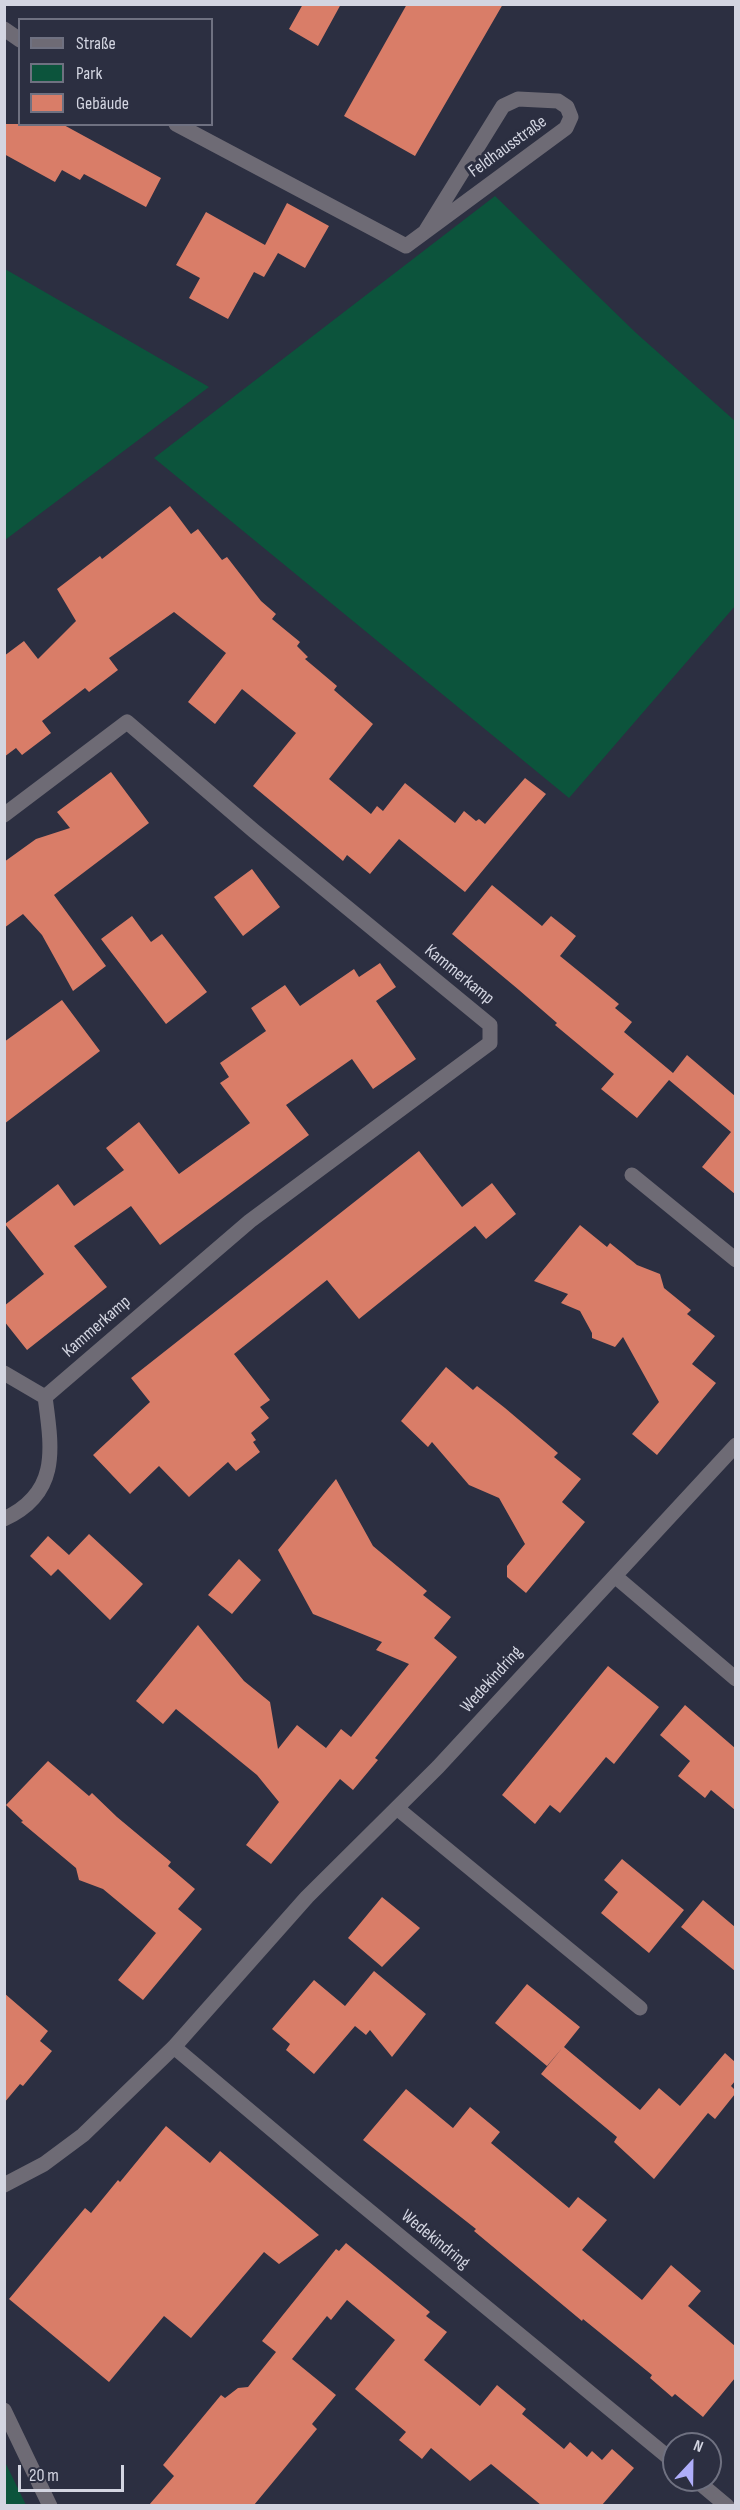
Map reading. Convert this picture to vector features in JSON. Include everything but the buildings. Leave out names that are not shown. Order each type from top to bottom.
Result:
[{"type":"street","points":[[4,29],[18,39]]},
{"type":"street","name":"Feldhausstraße","points":[[180,126],[406,246],[425,232],[566,128],[571,117],[567,107],[558,101],[518,99],[503,106],[425,232]]},
{"type":"street","name":"Kammerkamp","points":[[4,815],[127,722],[254,831],[490,1025],[490,1043],[250,1221],[45,1397]]},
{"type":"street","points":[[632,1175],[735,1260]]},
{"type":"street","points":[[4,1373],[45,1397],[51,1443],[50,1470],[39,1493],[17,1514],[4,1519]]},
{"type":"street","name":"Wedekindring","points":[[4,2185],[44,2164],[83,2135],[174,2047],[307,1897],[398,1809],[616,1577],[735,1445]]},
{"type":"street","points":[[616,1577],[735,1678]]},
{"type":"street","points":[[398,1809],[640,2007]]},
{"type":"street","name":"Wedekindring","points":[[174,2047],[662,2452]]},
{"type":"street","points":[[4,2410],[50,2505]]},
{"type":"street","points":[[711,2492],[727,2505]]},
{"type":"green space","points":[[495,196],[635,332],[735,421],[735,606],[569,798],[154,458]]},
{"type":"green space","points":[[5,269],[209,387],[5,540]]},
{"type":"green space","points":[[5,2462],[26,2505],[5,2505]]}]
